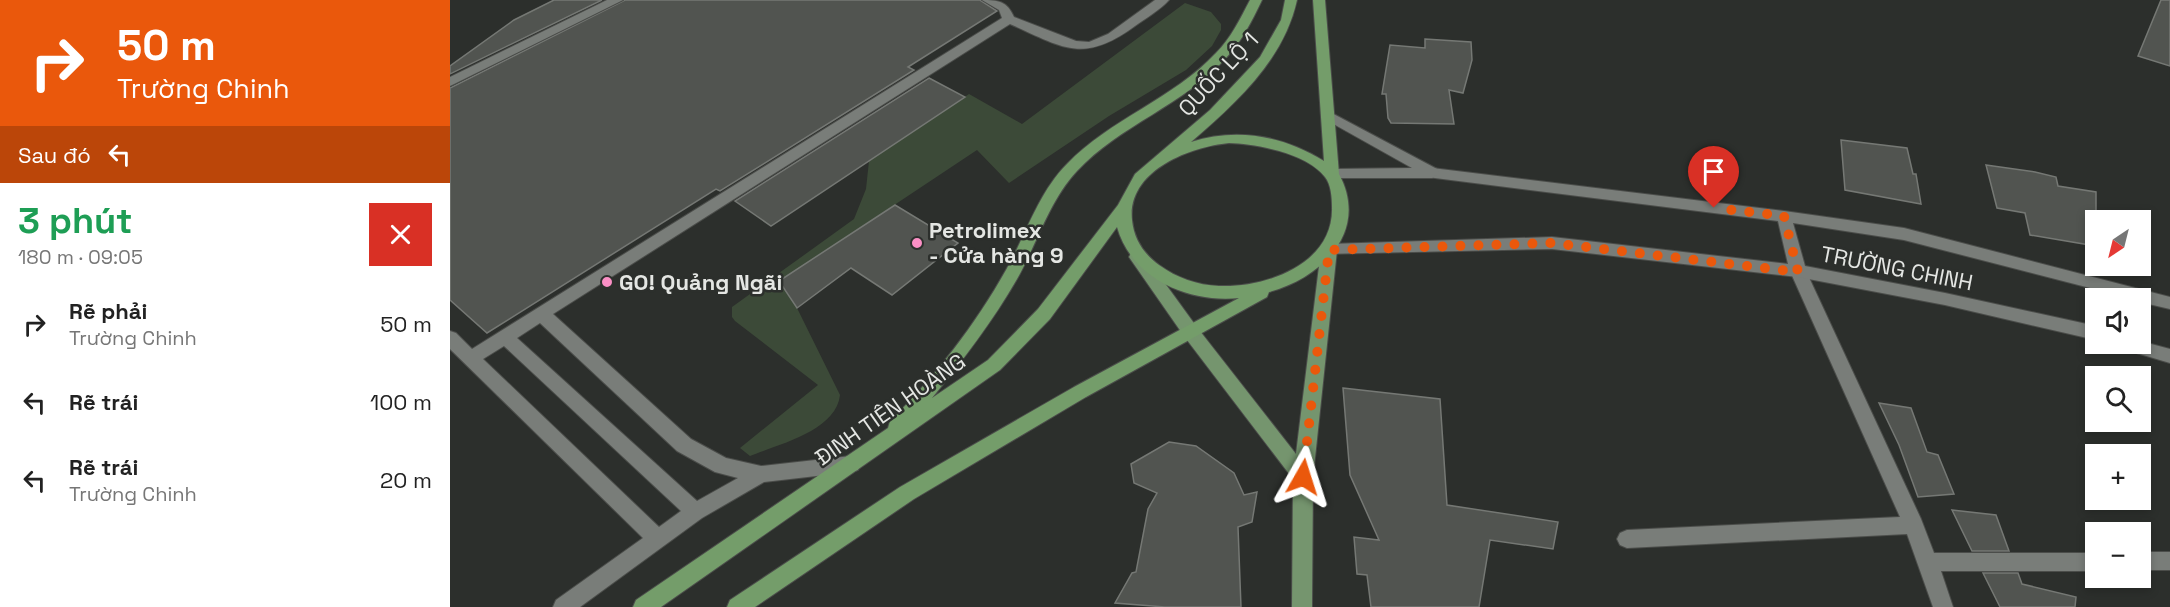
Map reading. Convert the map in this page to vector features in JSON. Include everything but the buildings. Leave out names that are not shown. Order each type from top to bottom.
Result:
[{"type":"highway","points":[[855,463],[907,416],[972,337],[1021,258],[1048,199],[1072,168],[1107,136],[1211,68],[1237,39],[1254,0]]},
{"type":"highway","name":"QUỐC LỘ 1","points":[[1156,163],[1220,106],[1269,54],[1285,24],[1291,0]]},
{"type":"highway","points":[[737,607],[907,493],[1080,392],[1272,286],[1305,271],[1329,250],[1341,224],[1340,199],[1332,174],[1319,0]]},
{"type":"highway","points":[[1272,286],[1233,293],[1194,289],[1161,276],[1137,256],[1124,232],[1124,207],[1135,183],[1156,163],[1184,148],[1216,140],[1249,139],[1281,145],[1308,158],[1332,174]]},
{"type":"highway","name":"ĐINH TIÊN HOÀNG","points":[[643,607],[963,389],[1021,340],[1044,314],[1124,207]]},
{"type":"main road","points":[[1302,607],[1303,477],[1329,250]]},
{"type":"main road","points":[[1137,256],[1190,331],[1303,477]]},
{"type":"street","points":[[450,82],[617,0]]},
{"type":"street","points":[[988,0],[1004,8],[1010,19],[1074,45],[1090,46],[1112,37],[1163,0]]},
{"type":"street","points":[[471,358],[1010,19]]},
{"type":"street","points":[[1326,114],[1432,173]]},
{"type":"street","points":[[1332,174],[1432,173]]},
{"type":"street","name":"TRƯỜNG CHINH","points":[[1432,173],[1784,216],[1904,234],[2170,303]]},
{"type":"street","points":[[1784,216],[1798,272],[1914,525],[1925,562],[1943,607]]},
{"type":"street","name":"TRƯỜNG CHINH","points":[[1329,250],[1552,243],[1798,272],[1945,299],[2085,331]]},
{"type":"street","points":[[541,313],[684,445],[722,466],[761,474],[797,472],[855,463]]},
{"type":"street","points":[[505,337],[695,512]]},
{"type":"street","points":[[450,338],[659,540]]},
{"type":"street","points":[[2151,350],[2170,356]]},
{"type":"street","points":[[563,607],[695,512],[761,474]]},
{"type":"street","points":[[1627,539],[1914,525]]},
{"type":"street","points":[[2151,561],[2170,561]]},
{"type":"street","points":[[1925,562],[2085,562]]},
{"type":"green space","points":[[1185,3],[1211,12],[1221,24],[1221,30],[1212,46],[1186,70],[1109,116],[1009,183],[977,150],[780,281],[797,308],[840,395],[836,407],[828,418],[804,434],[750,456],[740,448],[818,385],[735,321],[732,317],[732,307],[854,219],[866,189],[869,161],[969,94],[1022,124]]},
{"type":"place","name":"Petrolimex - Cửa hàng 9","points":[[917,243]]},
{"type":"place","name":"GO! Quảng Ngãi","points":[[607,282]]},
{"type":"route","points":[[1303,477],[1329,250],[1552,243],[1798,272],[1784,216],[1714,208]]}]
